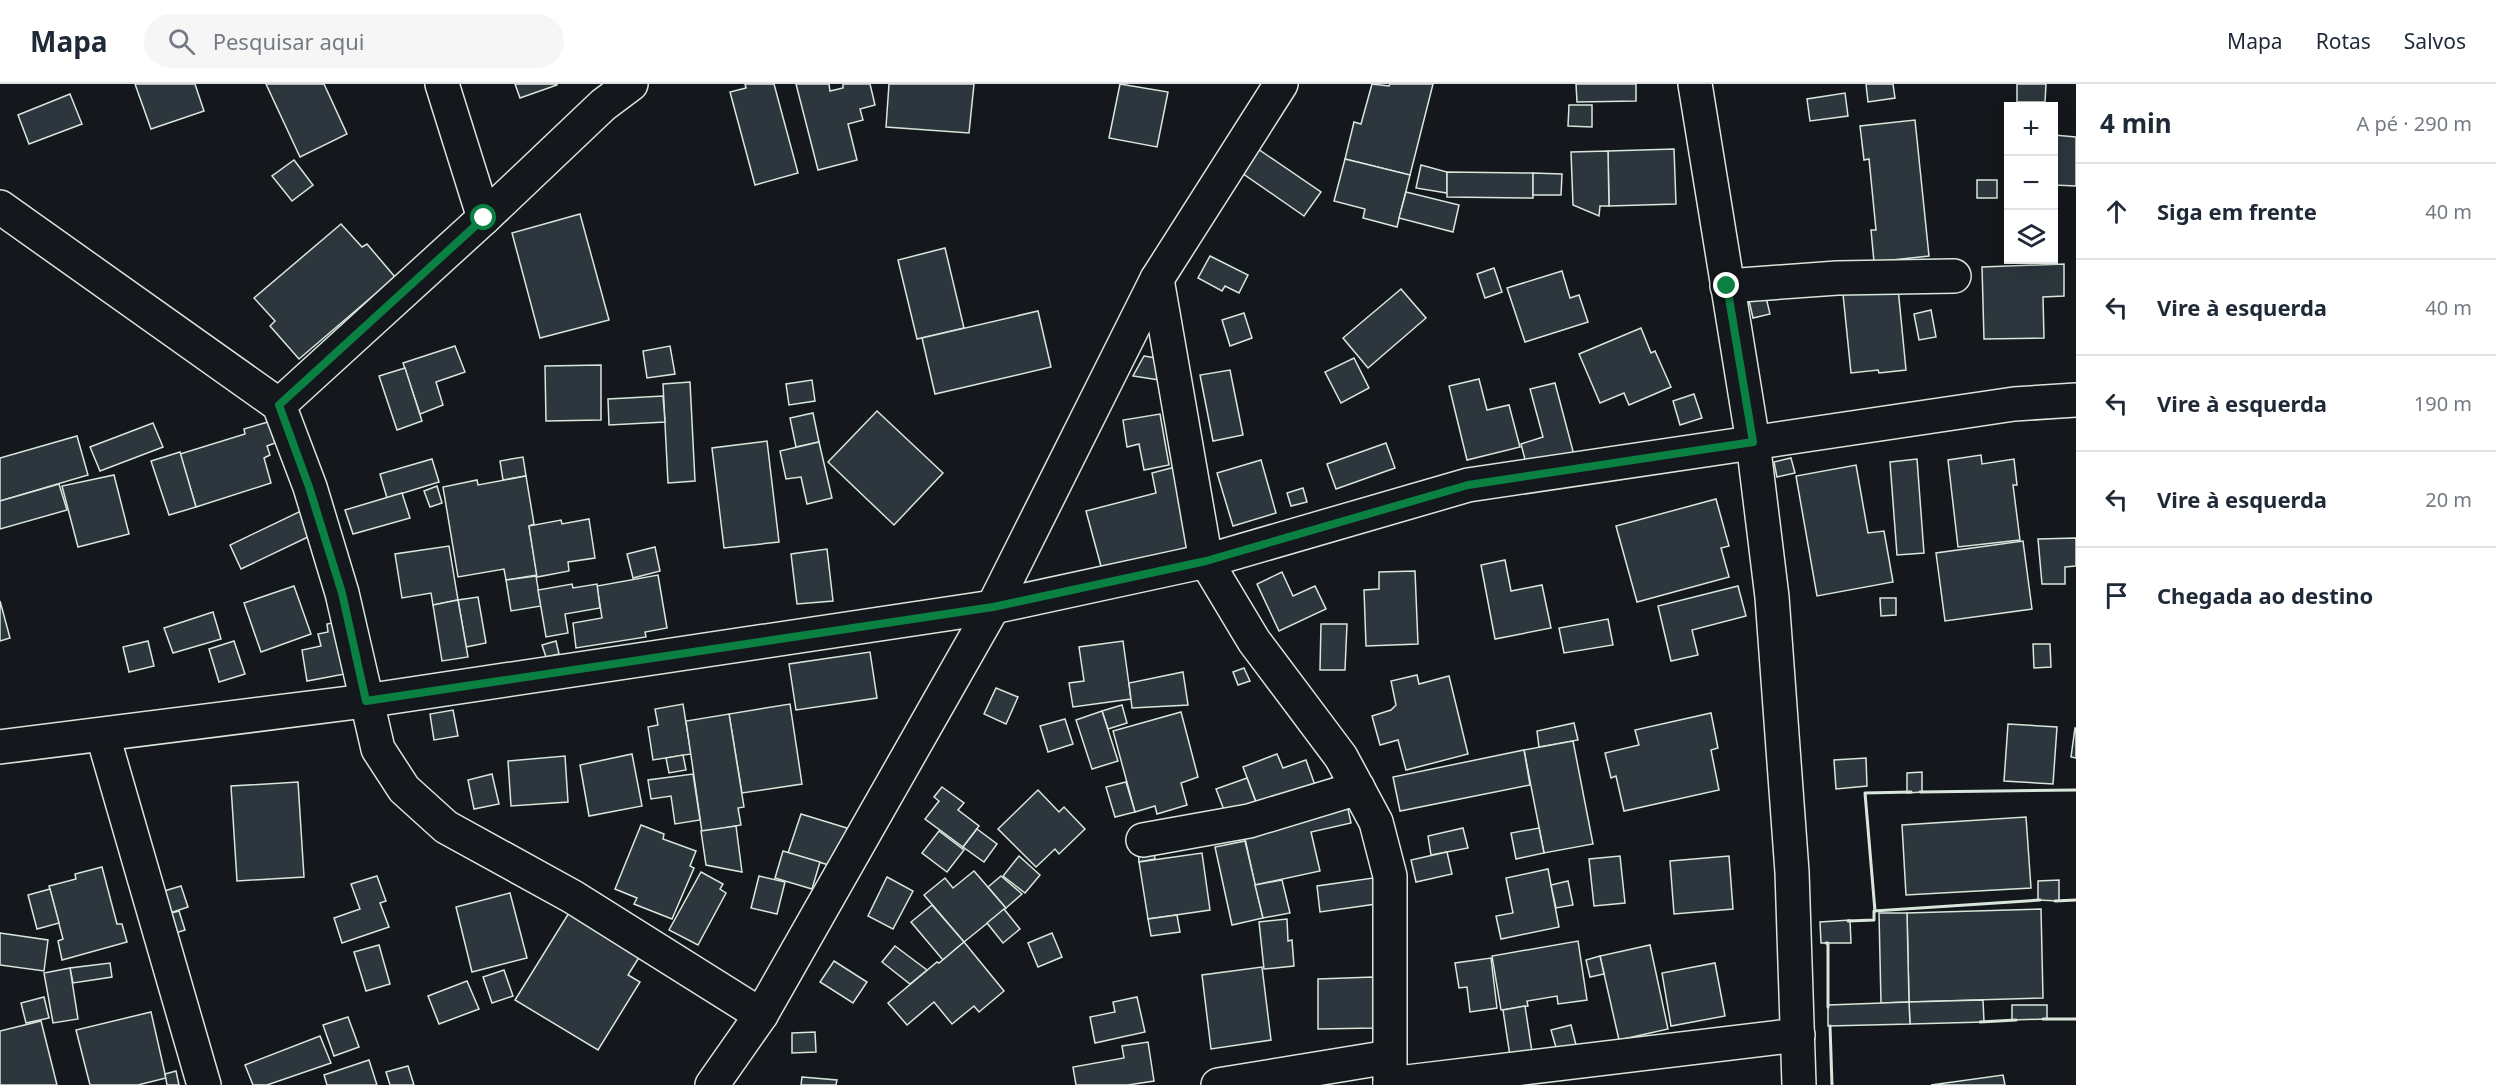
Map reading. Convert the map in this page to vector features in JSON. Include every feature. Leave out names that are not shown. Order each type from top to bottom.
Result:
[{"type":"street","points":[[442,84],[484,218]]},
{"type":"street","points":[[279,405],[484,218],[603,105],[631,84]]},
{"type":"street","points":[[712,1085],[761,1015],[993,607],[1157,279],[1281,84]]},
{"type":"street","points":[[1695,84],[1753,442],[1772,597],[1792,872],[1799,1085]]},
{"type":"street","points":[[0,207],[279,405],[309,487],[342,593],[378,749],[405,789],[446,827],[573,897],[761,1015]]},
{"type":"street","points":[[1727,286],[1837,278],[1954,276]]},
{"type":"street","points":[[1157,279],[1206,561],[1254,641],[1341,757],[1376,822],[1390,876],[1389,1075]]},
{"type":"street","points":[[0,747],[103,736],[366,701],[993,607],[1206,561],[1468,485],[2014,404],[2076,400]]},
{"type":"street","points":[[103,736],[204,1085]]},
{"type":"street","points":[[1143,840],[1249,821],[1358,788]]},
{"type":"street","points":[[1218,1085],[1389,1075],[1798,1035]]},
{"type":"building","points":[[135,84],[195,84],[204,111],[151,129]]},
{"type":"building","points":[[266,84],[324,84],[347,134],[300,157]]},
{"type":"building","points":[[515,84],[557,84],[557,85],[520,98]]},
{"type":"building","points":[[745,84],[774,84],[798,173],[755,185],[730,92],[746,88]]},
{"type":"building","points":[[796,84],[829,84],[830,91],[843,88],[843,84],[870,84],[875,105],[860,109],[863,120],[848,124],[857,160],[818,170]]},
{"type":"building","points":[[889,84],[974,84],[969,133],[886,127]]},
{"type":"building","points":[[1120,84],[1168,92],[1157,147],[1109,138]]},
{"type":"building","points":[[1372,84],[1389,86],[1390,84],[1433,84],[1410,175],[1345,159],[1354,122],[1361,124]]},
{"type":"building","points":[[1576,84],[1636,84],[1636,101],[1577,102]]},
{"type":"building","points":[[1866,84],[1893,84],[1895,98],[1868,102]]},
{"type":"building","points":[[2017,84],[2046,84],[2045,102],[2017,102]]},
{"type":"building","points":[[1845,93],[1848,116],[1810,121],[1807,99]]},
{"type":"building","points":[[70,94],[82,124],[29,144],[18,115]]},
{"type":"building","points":[[1569,105],[1592,105],[1592,127],[1568,126]]},
{"type":"building","points":[[1915,120],[1929,256],[1874,262],[1871,230],[1876,230],[1869,159],[1864,160],[1860,126]]},
{"type":"building","points":[[2058,135],[2076,137],[2076,186],[2058,185]]},
{"type":"building","points":[[1258,149],[1321,192],[1304,216],[1242,173]]},
{"type":"building","points":[[1674,149],[1676,204],[1609,206],[1608,151]]},
{"type":"building","points":[[1608,151],[1609,206],[1600,206],[1599,216],[1573,205],[1571,152]]},
{"type":"building","points":[[1345,159],[1410,175],[1397,227],[1363,218],[1365,209],[1334,201]]},
{"type":"building","points":[[294,160],[313,185],[292,201],[272,176]]},
{"type":"building","points":[[1421,165],[1447,172],[1447,193],[1416,188]]},
{"type":"building","points":[[1447,172],[1533,173],[1533,198],[1447,197]]},
{"type":"building","points":[[1533,173],[1562,174],[1561,195],[1533,195]]},
{"type":"building","points":[[1977,180],[1997,180],[1997,198],[1977,198]]},
{"type":"building","points":[[1406,192],[1459,205],[1453,232],[1399,218]]},
{"type":"building","points":[[580,214],[609,320],[540,338],[512,233]]},
{"type":"building","points":[[341,224],[362,247],[367,244],[395,277],[299,359],[270,326],[275,321],[254,298]]},
{"type":"building","points":[[945,248],[964,328],[917,339],[898,260]]},
{"type":"building","points":[[1210,256],[1248,275],[1239,293],[1225,286],[1222,291],[1198,278]]},
{"type":"building","points":[[2064,264],[2064,296],[2043,297],[2044,338],[1984,339],[1982,267]]},
{"type":"building","points":[[1494,268],[1502,292],[1485,298],[1477,274]]},
{"type":"building","points":[[1562,271],[1570,298],[1579,295],[1588,322],[1525,342],[1507,288]]},
{"type":"building","points":[[1898,288],[1906,370],[1851,373],[1843,294]]},
{"type":"building","points":[[1401,289],[1426,318],[1368,368],[1343,338]]},
{"type":"building","points":[[1765,293],[1770,314],[1753,318],[1748,296]]},
{"type":"building","points":[[1931,310],[1936,337],[1919,340],[1914,314]]},
{"type":"building","points":[[1038,311],[1051,367],[935,394],[922,338]]},
{"type":"building","points":[[1244,313],[1252,338],[1230,346],[1222,320]]},
{"type":"building","points":[[1641,328],[1651,353],[1655,351],[1671,387],[1629,405],[1624,393],[1600,403],[1579,354]]},
{"type":"building","points":[[455,346],[465,372],[436,382],[443,405],[420,414],[403,363]]},
{"type":"building","points":[[670,346],[675,374],[647,378],[643,351]]},
{"type":"building","points":[[1144,356],[1162,359],[1166,381],[1133,376]]},
{"type":"building","points":[[1354,358],[1369,388],[1341,403],[1325,372]]},
{"type":"building","points":[[601,365],[601,420],[546,421],[545,366]]},
{"type":"building","points":[[405,368],[422,421],[397,430],[379,376]]},
{"type":"building","points":[[1230,370],[1243,435],[1213,441],[1200,375]]},
{"type":"building","points":[[1479,379],[1487,410],[1509,405],[1520,447],[1467,460],[1449,386]]},
{"type":"building","points":[[812,380],[815,401],[789,405],[786,384]]},
{"type":"building","points":[[690,382],[695,481],[668,483],[663,384]]},
{"type":"building","points":[[1555,383],[1574,455],[1527,467],[1521,444],[1543,437],[1530,389]]},
{"type":"building","points":[[1694,394],[1702,418],[1680,425],[1673,401]]},
{"type":"building","points":[[663,396],[665,422],[609,425],[608,399]]},
{"type":"building","points":[[877,411],[943,473],[894,525],[828,462]]},
{"type":"building","points":[[813,413],[819,442],[796,447],[790,418]]},
{"type":"building","points":[[1160,414],[1169,465],[1144,470],[1139,444],[1127,447],[1123,420]]},
{"type":"building","points":[[268,422],[275,443],[267,446],[270,455],[264,458],[271,483],[196,507],[180,454],[245,434],[244,429]]},
{"type":"building","points":[[153,423],[163,447],[100,471],[90,447]]},
{"type":"building","points":[[77,436],[88,475],[0,501],[0,458]]},
{"type":"building","points":[[767,441],[779,542],[724,548],[712,448]]},
{"type":"building","points":[[819,442],[832,498],[807,504],[801,477],[786,479],[780,451]]},
{"type":"building","points":[[1386,443],[1395,468],[1336,489],[1327,464]]},
{"type":"building","points":[[180,452],[196,507],[169,515],[151,461]]},
{"type":"building","points":[[1981,455],[1982,464],[2014,459],[2017,485],[2013,485],[2020,540],[1958,547],[1948,460]]},
{"type":"building","points":[[523,457],[526,476],[503,480],[500,461]]},
{"type":"building","points":[[1791,458],[1795,473],[1777,477],[1774,462]]},
{"type":"building","points":[[432,459],[439,482],[387,498],[380,474]]},
{"type":"building","points":[[1917,459],[1924,553],[1897,555],[1890,462]]},
{"type":"building","points":[[1261,460],[1276,513],[1233,526],[1217,473]]},
{"type":"building","points":[[1856,465],[1868,533],[1884,531],[1893,582],[1817,596],[1796,476]]},
{"type":"building","points":[[1175,467],[1189,547],[1102,570],[1086,511],[1156,493],[1152,473]]},
{"type":"building","points":[[114,475],[129,534],[78,547],[62,486]]},
{"type":"building","points":[[526,476],[534,524],[529,526],[537,575],[506,580],[504,569],[458,577],[443,487],[477,480],[478,485]]},
{"type":"building","points":[[59,484],[67,510],[0,529],[0,501]]},
{"type":"building","points":[[437,486],[442,503],[430,507],[424,491]]},
{"type":"building","points":[[1303,488],[1307,502],[1291,506],[1287,493]]},
{"type":"building","points":[[402,493],[410,518],[353,534],[345,510]]},
{"type":"building","points":[[1716,499],[1729,546],[1721,548],[1729,577],[1637,602],[1616,526]]},
{"type":"building","points":[[303,510],[310,536],[241,569],[230,545]]},
{"type":"building","points":[[589,519],[595,558],[568,562],[569,571],[537,577],[529,526],[561,520],[562,524]]},
{"type":"building","points":[[2076,538],[2076,566],[2065,567],[2065,584],[2042,584],[2038,539]]},
{"type":"building","points":[[2023,541],[2032,609],[1945,621],[1936,553]]},
{"type":"building","points":[[449,546],[458,600],[433,605],[431,593],[402,598],[395,554]]},
{"type":"building","points":[[655,547],[660,571],[633,578],[627,554]]},
{"type":"building","points":[[827,549],[833,601],[797,604],[791,554]]},
{"type":"building","points":[[1505,560],[1511,591],[1542,585],[1551,628],[1495,639],[1481,565]]},
{"type":"building","points":[[1415,571],[1418,644],[1366,646],[1364,590],[1379,589],[1379,572]]},
{"type":"building","points":[[1282,572],[1293,596],[1315,586],[1326,609],[1279,631],[1257,584]]},
{"type":"building","points":[[658,575],[667,628],[645,632],[646,637],[576,648],[573,623],[602,618],[597,586]]},
{"type":"building","points":[[536,576],[541,606],[511,611],[506,580]]},
{"type":"building","points":[[572,584],[573,588],[597,584],[600,608],[565,614],[568,633],[546,637],[538,590]]},
{"type":"building","points":[[294,586],[311,634],[261,652],[244,603]]},
{"type":"building","points":[[1738,586],[1746,616],[1692,630],[1698,655],[1671,661],[1658,606]]},
{"type":"building","points":[[478,597],[486,643],[466,647],[458,600]]},
{"type":"building","points":[[1880,598],[1896,598],[1896,615],[1881,616]]},
{"type":"building","points":[[458,600],[468,657],[442,661],[433,605]]},
{"type":"building","points":[[0,601],[10,638],[0,641]]},
{"type":"building","points":[[213,612],[221,639],[173,653],[164,628]]},
{"type":"building","points":[[1608,619],[1613,645],[1564,653],[1559,628]]},
{"type":"building","points":[[337,622],[350,673],[307,681],[302,650],[321,646],[318,634],[328,632],[327,624]]},
{"type":"building","points":[[1321,624],[1347,624],[1345,670],[1320,670]]},
{"type":"building","points":[[148,641],[154,666],[129,672],[123,647]]},
{"type":"building","points":[[234,641],[245,674],[219,682],[209,649]]},
{"type":"building","points":[[556,641],[559,654],[546,657],[542,645]]},
{"type":"building","points":[[1123,641],[1131,699],[1073,707],[1069,683],[1084,681],[1079,647]]},
{"type":"building","points":[[2033,644],[2050,644],[2051,667],[2034,668]]},
{"type":"building","points":[[870,652],[877,698],[796,710],[789,664]]},
{"type":"building","points":[[1244,668],[1250,681],[1238,685],[1233,672]]},
{"type":"building","points":[[1183,672],[1188,705],[1132,708],[1129,683]]},
{"type":"building","points":[[1417,675],[1419,684],[1449,676],[1468,754],[1406,770],[1398,740],[1380,745],[1372,716],[1391,710],[1396,705],[1391,681]]},
{"type":"building","points":[[996,688],[1018,697],[1006,724],[984,714]]},
{"type":"building","points":[[683,704],[691,754],[653,760],[648,727],[658,725],[655,709]]},
{"type":"building","points":[[790,704],[802,784],[742,793],[729,714]]},
{"type":"building","points":[[1122,705],[1127,723],[1108,729],[1102,711]]},
{"type":"building","points":[[453,710],[458,736],[434,740],[430,714]]},
{"type":"building","points":[[1102,711],[1118,761],[1092,769],[1076,720]]},
{"type":"building","points":[[1181,712],[1198,777],[1181,783],[1187,805],[1157,814],[1155,806],[1135,812],[1113,731]]},
{"type":"building","points":[[1711,713],[1718,748],[1711,750],[1719,790],[1624,811],[1616,776],[1611,778],[1605,753],[1639,745],[1635,730]]},
{"type":"building","points":[[729,714],[744,807],[738,808],[741,825],[702,832],[686,721]]},
{"type":"building","points":[[1065,719],[1073,744],[1048,752],[1040,726]]},
{"type":"building","points":[[1574,723],[1578,740],[1539,747],[1537,731]]},
{"type":"building","points":[[2008,724],[2057,727],[2053,784],[2004,781]]},
{"type":"building","points":[[2076,728],[2076,758],[2071,757]]},
{"type":"building","points":[[1573,741],[1593,844],[1544,853],[1524,750]]},
{"type":"building","points":[[1524,750],[1530,785],[1400,811],[1393,777]]},
{"type":"building","points":[[632,754],[642,806],[589,816],[580,765]]},
{"type":"building","points":[[1277,754],[1283,768],[1306,760],[1316,788],[1259,810],[1243,767]]},
{"type":"building","points":[[683,755],[686,770],[669,773],[666,758]]},
{"type":"building","points":[[565,756],[568,802],[511,806],[508,761]]},
{"type":"building","points":[[1866,758],[1867,786],[1836,789],[1834,760]]},
{"type":"building","points":[[1922,772],[1922,792],[1907,793],[1907,773]]},
{"type":"building","points":[[492,774],[499,804],[474,809],[468,780]]},
{"type":"building","points":[[693,774],[700,820],[675,824],[671,796],[651,799],[648,780]]},
{"type":"building","points":[[1247,778],[1258,808],[1227,818],[1216,789]]},
{"type":"building","points":[[298,782],[304,877],[237,881],[231,786]]},
{"type":"building","points":[[1126,782],[1135,812],[1115,817],[1106,787]]},
{"type":"building","points":[[942,787],[964,803],[958,810],[979,826],[963,847],[925,819],[939,801],[934,797]]},
{"type":"building","points":[[1038,790],[1059,812],[1064,807],[1085,829],[1059,854],[1055,849],[1036,867],[998,829]]},
{"type":"building","points":[[1346,800],[1351,823],[1311,832],[1320,871],[1255,885],[1243,829]]},
{"type":"building","points":[[801,814],[850,829],[829,865],[788,853]]},
{"type":"building","points":[[2026,817],[2031,888],[1906,895],[1902,825]]},
{"type":"building","points":[[641,825],[664,834],[663,839],[696,851],[690,866],[694,868],[672,919],[634,904],[637,898],[615,889]]},
{"type":"building","points":[[736,826],[742,872],[706,865],[701,831]]},
{"type":"building","points":[[1463,828],[1468,848],[1431,855],[1428,836]]},
{"type":"building","points":[[1539,828],[1544,853],[1516,859],[1511,833]]},
{"type":"building","points":[[977,829],[997,844],[984,862],[963,847]]},
{"type":"building","points":[[939,831],[964,850],[947,872],[922,853]]},
{"type":"building","points":[[1245,841],[1263,918],[1232,925],[1215,847]]},
{"type":"building","points":[[1153,845],[1155,859],[1139,862],[1138,847]]},
{"type":"building","points":[[783,851],[820,862],[812,889],[775,878]]},
{"type":"building","points":[[1447,852],[1452,874],[1416,882],[1411,860]]},
{"type":"building","points":[[1202,853],[1210,910],[1148,919],[1139,862]]},
{"type":"building","points":[[1019,856],[1040,875],[1025,893],[1003,876]]},
{"type":"building","points":[[1620,856],[1625,903],[1594,906],[1589,859]]},
{"type":"building","points":[[1729,856],[1733,909],[1674,914],[1670,861]]},
{"type":"building","points":[[102,867],[117,924],[122,924],[127,942],[62,960],[58,941],[63,939],[49,886],[76,879],[75,874]]},
{"type":"building","points":[[1548,869],[1559,927],[1501,939],[1496,916],[1513,913],[1506,878]]},
{"type":"building","points":[[974,871],[1006,908],[964,942],[924,895],[945,878],[953,888]]},
{"type":"building","points":[[701,872],[723,884],[720,889],[726,893],[698,945],[669,930]]},
{"type":"building","points":[[377,876],[386,901],[380,903],[389,927],[342,943],[334,918],[360,909],[351,884]]},
{"type":"building","points":[[759,876],[785,882],[777,914],[751,908]]},
{"type":"building","points":[[1001,876],[1022,894],[1006,908],[988,887]]},
{"type":"building","points":[[887,877],[913,891],[893,929],[868,916]]},
{"type":"building","points":[[1373,878],[1376,904],[1320,912],[1317,886]]},
{"type":"building","points":[[1282,880],[1290,913],[1263,918],[1255,885]]},
{"type":"building","points":[[2059,880],[2059,901],[2038,900],[2038,881]]},
{"type":"building","points":[[1568,881],[1573,905],[1556,908],[1551,885]]},
{"type":"building","points":[[181,886],[188,907],[161,916],[154,894]]},
{"type":"building","points":[[50,889],[59,923],[37,929],[28,895]]},
{"type":"building","points":[[510,893],[527,958],[472,972],[456,907]]},
{"type":"building","points":[[932,905],[964,942],[943,960],[911,922]]},
{"type":"building","points":[[572,908],[643,951],[628,975],[640,982],[598,1050],[515,1000]]},
{"type":"building","points":[[1004,909],[1020,929],[1003,943],[987,923]]},
{"type":"building","points":[[2041,909],[2043,998],[1909,1002],[1907,913]]},
{"type":"building","points":[[179,911],[185,930],[169,935],[164,915]]},
{"type":"building","points":[[1879,913],[1907,913],[1909,1002],[1881,1003]]},
{"type":"building","points":[[1177,915],[1180,932],[1151,936],[1148,919]]},
{"type":"building","points":[[1287,919],[1288,941],[1292,940],[1294,966],[1264,969],[1259,922]]},
{"type":"building","points":[[1850,920],[1851,943],[1821,943],[1820,922]]},
{"type":"building","points":[[0,933],[48,940],[44,971],[0,965]]},
{"type":"building","points":[[1052,933],[1062,957],[1038,967],[1028,943]]},
{"type":"building","points":[[1578,941],[1587,1000],[1558,1004],[1557,996],[1527,1001],[1528,1006],[1501,1010],[1492,956]]},
{"type":"building","points":[[964,942],[1004,991],[979,1012],[974,1006],[952,1024],[934,1002],[907,1025],[888,1003]]},
{"type":"building","points":[[379,945],[390,984],[366,991],[354,952]]},
{"type":"building","points":[[1650,945],[1668,1029],[1619,1040],[1600,956]]},
{"type":"building","points":[[895,946],[927,970],[910,984],[882,962]]},
{"type":"building","points":[[1600,956],[1604,974],[1590,977],[1586,960]]},
{"type":"building","points":[[1491,958],[1497,1008],[1470,1012],[1467,987],[1459,988],[1455,963]]},
{"type":"building","points":[[834,961],[867,982],[853,1003],[820,982]]},
{"type":"building","points":[[110,963],[112,977],[73,983],[70,968]]},
{"type":"building","points":[[1715,963],[1725,1016],[1671,1026],[1662,973]]},
{"type":"building","points":[[1262,967],[1271,1040],[1211,1049],[1202,975]]},
{"type":"building","points":[[70,968],[78,1019],[53,1023],[44,973]]},
{"type":"building","points":[[504,970],[513,996],[492,1003],[483,977]]},
{"type":"building","points":[[1373,977],[1374,1028],[1318,1029],[1318,979]]},
{"type":"building","points":[[467,981],[479,1009],[439,1024],[428,996]]},
{"type":"building","points":[[44,997],[49,1018],[26,1023],[21,1003]]},
{"type":"building","points":[[1137,997],[1145,1032],[1095,1043],[1090,1017],[1115,1012],[1113,1002]]},
{"type":"building","points":[[1983,1000],[1984,1022],[1910,1024],[1909,1002]]},
{"type":"building","points":[[1909,1002],[1910,1024],[1828,1026],[1828,1005]]},
{"type":"building","points":[[2012,1005],[2047,1005],[2047,1019],[2012,1020]]},
{"type":"building","points":[[1525,1006],[1532,1052],[1510,1056],[1503,1010]]},
{"type":"building","points":[[151,1012],[166,1078],[138,1085],[90,1085],[76,1030]]},
{"type":"building","points":[[348,1017],[359,1047],[334,1056],[323,1025]]},
{"type":"building","points":[[41,1021],[57,1085],[0,1085],[0,1031]]},
{"type":"building","points":[[1571,1025],[1576,1045],[1557,1051],[1551,1030]]},
{"type":"building","points":[[815,1032],[816,1052],[792,1053],[792,1033]]},
{"type":"building","points":[[320,1036],[331,1063],[267,1085],[253,1085],[245,1065]]},
{"type":"building","points":[[1148,1042],[1154,1081],[1128,1085],[1076,1085],[1073,1067],[1124,1058],[1122,1046]]},
{"type":"building","points":[[369,1060],[377,1085],[327,1085],[324,1075]]},
{"type":"building","points":[[408,1066],[414,1085],[390,1085],[386,1072]]},
{"type":"building","points":[[176,1071],[179,1085],[167,1085],[165,1074]]},
{"type":"building","points":[[2003,1075],[2005,1085],[1931,1085]]},
{"type":"building","points":[[802,1077],[837,1080],[836,1085],[801,1085]]},
{"type":"wall","points":[[1920,792],[2076,790]]},
{"type":"wall","points":[[1875,911],[1865,793],[1911,792]]},
{"type":"wall","points":[[1848,921],[1874,920],[1874,911],[2040,900]]},
{"type":"wall","points":[[2055,901],[2076,900]]},
{"type":"wall","points":[[1826,943],[1828,943],[1828,1007]]},
{"type":"wall","points":[[2043,1019],[2076,1019]]},
{"type":"wall","points":[[1980,1022],[2016,1020]]},
{"type":"wall","points":[[1830,1026],[1832,1085]]},
{"type":"route","points":[[484,218],[279,405],[309,487],[342,593],[366,701],[993,607],[1206,561],[1468,485],[1753,442],[1727,286]]}]
